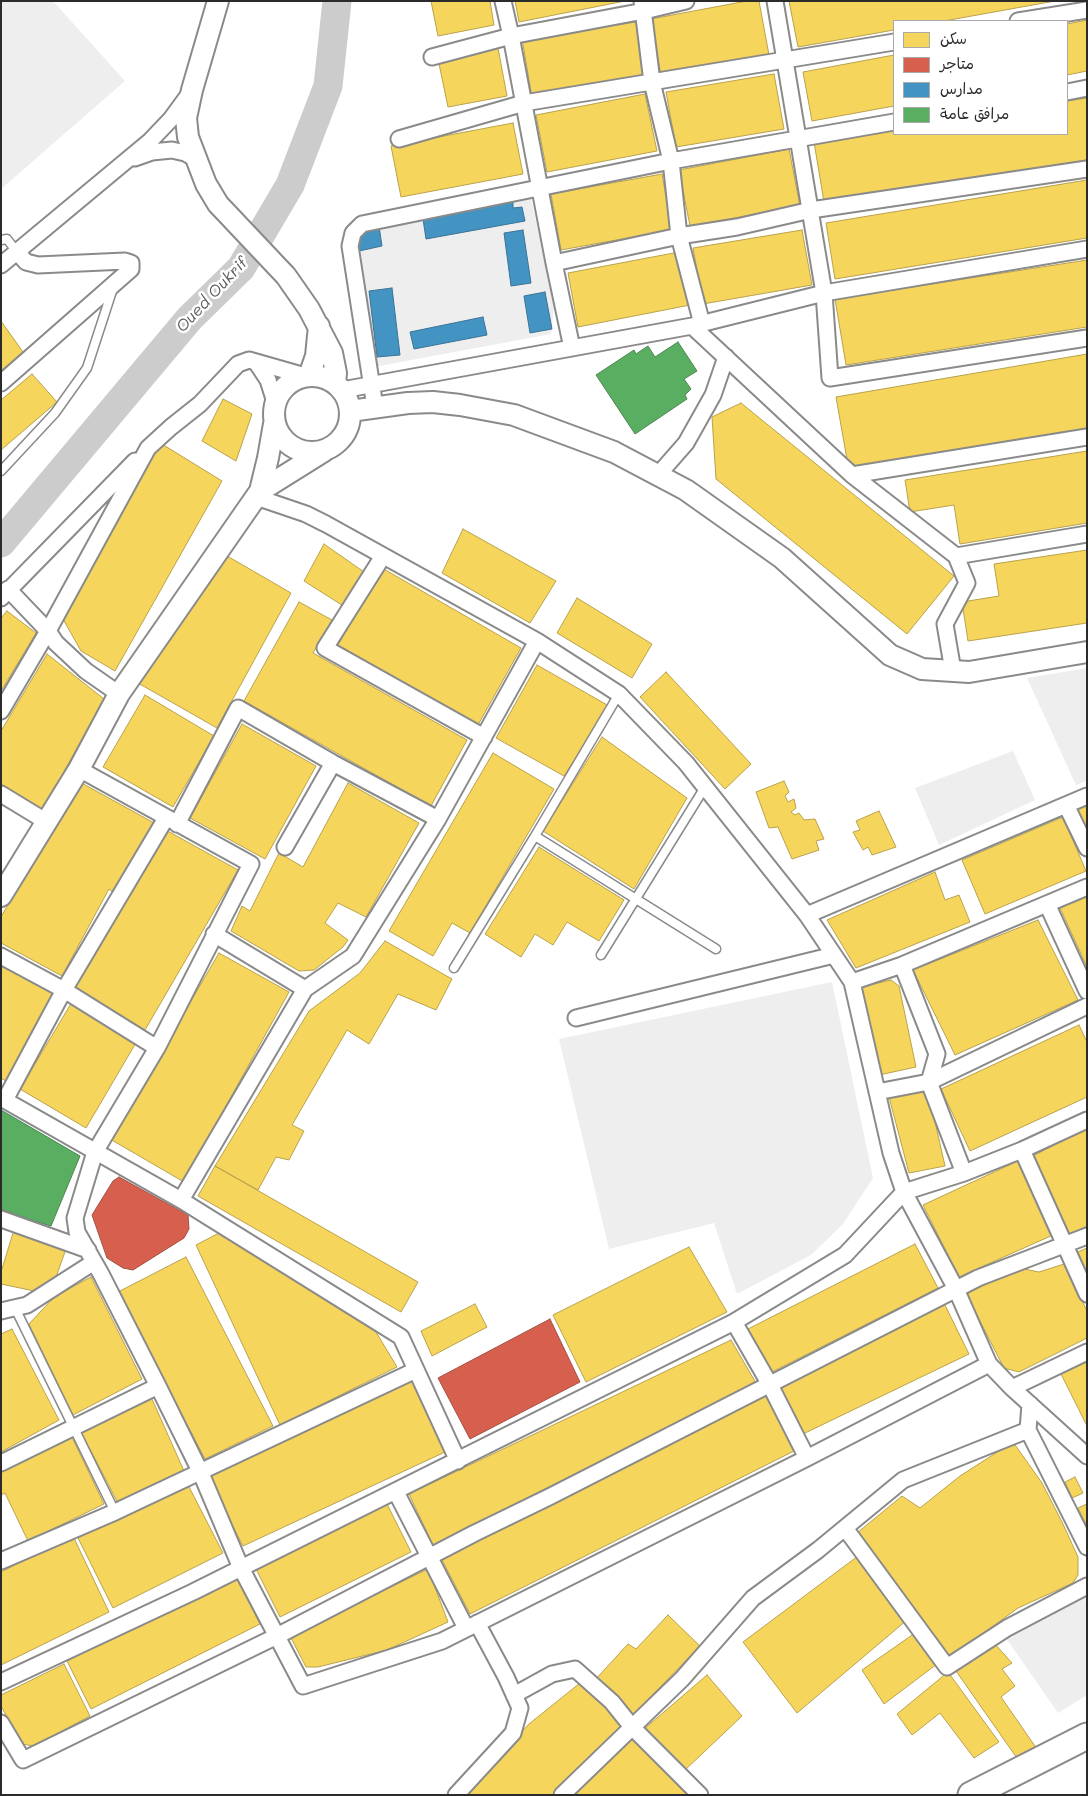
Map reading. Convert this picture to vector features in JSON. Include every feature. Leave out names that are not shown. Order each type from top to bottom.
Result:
[{"type":"main road","points":[[971,1795],[1087,1736]]},
{"type":"street","points":[[218,1],[192,90],[186,118],[188,137],[206,184],[218,204],[298,292],[319,326],[332,353],[338,386]]},
{"type":"street","points":[[503,1],[572,348]]},
{"type":"street","points":[[432,57],[511,36],[643,6],[686,1]]},
{"type":"street","points":[[775,1],[824,293],[830,378],[1087,338]]},
{"type":"street","points":[[643,6],[652,82],[670,161],[679,236],[697,325],[726,357],[852,476],[956,556],[967,583],[945,624],[953,671]]},
{"type":"street","points":[[1024,20],[1087,10]]},
{"type":"street","points":[[400,139],[524,103],[893,42]]},
{"type":"street","points":[[1068,92],[1087,88]]},
{"type":"street","points":[[1,265],[150,141],[192,90]]},
{"type":"street","points":[[375,407],[350,246],[357,228],[369,222],[670,161],[893,122]]},
{"type":"street","points":[[126,161],[152,152],[172,150],[185,153],[196,159]]},
{"type":"street","points":[[554,263],[679,236],[737,227],[811,210],[1087,169]]},
{"type":"street","points":[[338,386],[371,384],[697,325],[824,293],[1087,248]]},
{"type":"street","points":[[1,383],[114,286],[131,269],[131,263],[125,261],[38,265],[26,262],[17,252]]},
{"type":"street","points":[[307,376],[316,356],[319,326]]},
{"type":"street","points":[[658,475],[686,443],[713,395],[726,357]]},
{"type":"street","points":[[119,694],[86,671],[56,643],[48,631],[5,594],[148,448],[171,426],[207,398],[238,364],[249,360],[307,376],[327,379],[338,386],[346,396],[350,412],[350,421],[341,439],[258,494]]},
{"type":"street","points":[[256,362],[268,380],[275,402]]},
{"type":"street","points":[[1,896],[79,769],[119,694],[258,494],[268,458],[274,424],[275,402],[283,388],[296,378],[307,376]]},
{"type":"street","points":[[350,412],[375,407],[433,402],[491,410],[514,416],[614,452],[686,490],[782,558],[890,655],[922,669],[969,672],[1087,652]]},
{"type":"street","points":[[274,424],[285,442],[294,448],[304,452],[325,450]]},
{"type":"street","points":[[852,476],[1087,437]]},
{"type":"street","points":[[1,711],[48,631],[148,448]]},
{"type":"street","points":[[258,494],[306,514],[537,641],[619,694],[686,763],[807,915],[852,982],[891,1153],[904,1192],[956,1289],[989,1364],[1012,1388],[1087,1456]]},
{"type":"street","points":[[956,556],[1087,534]]},
{"type":"street","points":[[383,556],[325,648],[484,737]]},
{"type":"street","points":[[181,1200],[305,989],[353,956],[438,819],[537,641]]},
{"type":"street","points":[[438,819],[333,763],[238,708],[172,821],[64,990],[3,1099],[181,1200],[401,1337],[458,1461]]},
{"type":"street","points":[[286,847],[333,763]]},
{"type":"street","points":[[79,769],[251,864],[157,1048],[95,1152],[75,1218],[77,1232],[158,1386],[200,1471],[241,1568],[303,1686],[442,1641],[808,1458],[989,1364]]},
{"type":"street","points":[[1,794],[47,822]]},
{"type":"street","points":[[807,915],[1087,796]]},
{"type":"street","points":[[1066,805],[1087,848]]},
{"type":"street","points":[[852,982],[902,965],[1087,887]]},
{"type":"street","points":[[1047,904],[1087,991]]},
{"type":"street","points":[[214,934],[305,989]]},
{"type":"street","points":[[576,1018],[834,955]]},
{"type":"street","points":[[1,956],[64,990],[157,1048]]},
{"type":"street","points":[[902,965],[937,1054],[929,1082],[964,1173]]},
{"type":"street","points":[[877,1092],[929,1082],[1087,1006]]},
{"type":"street","points":[[1,1682],[396,1492],[734,1322],[845,1255],[904,1192],[964,1173],[1022,1150],[1087,1120]]},
{"type":"street","points":[[1022,1150],[1087,1294]]},
{"type":"street","points":[[2,1221],[91,1256]]},
{"type":"street","points":[[1,1724],[23,1760],[276,1636],[978,1278],[1087,1236]]},
{"type":"street","points":[[8,1310],[27,1305],[91,1256]]},
{"type":"street","points":[[734,1322],[769,1383],[808,1458]]},
{"type":"street","points":[[1012,1388],[1087,1352]]},
{"type":"street","points":[[1,1561],[115,1512],[416,1370]]},
{"type":"street","points":[[1,1463],[158,1386]]},
{"type":"street","points":[[1030,1404],[1028,1430],[1087,1547]]},
{"type":"street","points":[[562,1795],[682,1679],[752,1598],[845,1528],[903,1480],[1028,1430]]},
{"type":"street","points":[[396,1492],[430,1557],[514,1695],[520,1708],[513,1733],[456,1795]]},
{"type":"street","points":[[845,1528],[947,1668],[1007,1628],[1087,1586]]},
{"type":"street","points":[[514,1695],[552,1674],[574,1669],[612,1702],[632,1727],[700,1795]]},
{"type":"lane","points":[[1,240],[7,239],[17,252]]},
{"type":"lane","points":[[1,470],[54,413],[87,368],[114,286]]},
{"type":"lane","points":[[454,968],[619,694]]},
{"type":"lane","points":[[601,954],[705,787]]},
{"type":"lane","points":[[535,836],[716,948]]},
{"type":"lane","points":[[8,1310],[73,1428],[115,1512]]},
{"type":"shaded area","points":[[1,1],[53,1],[125,81],[1,189]]},
{"type":"shaded area","points":[[531,198],[554,307],[551,334],[374,367],[353,229]]},
{"type":"shaded area","points":[[1087,668],[1087,781],[1076,785],[1027,678]]},
{"type":"shaded area","points":[[1013,751],[1035,800],[939,845],[915,788]]},
{"type":"shaded area","points":[[832,982],[873,1178],[843,1224],[811,1255],[737,1294],[714,1223],[609,1249],[559,1039]]},
{"type":"shaded area","points":[[1087,1596],[1087,1695],[1058,1713],[1006,1638]]},
{"type":"building: سكن","points":[[431,1],[490,1],[494,25],[438,36]]},
{"type":"building: سكن","points":[[515,1],[625,1],[519,22]]},
{"type":"building: سكن","points":[[747,1],[759,1],[769,55],[661,75],[651,19]]},
{"type":"building: سكن","points":[[789,1],[1055,1],[950,20],[893,20],[893,30],[798,47]]},
{"type":"building: سكن","points":[[1087,20],[1087,71],[1068,75],[1068,24]]},
{"type":"building: سكن","points":[[636,22],[645,79],[532,97],[522,39]]},
{"type":"building: سكن","points":[[498,48],[507,96],[448,107],[438,59]]},
{"type":"building: سكن","points":[[893,55],[893,106],[812,121],[803,72]]},
{"type":"building: سكن","points":[[774,74],[784,129],[676,147],[666,92]]},
{"type":"building: سكن","points":[[645,94],[657,151],[547,172],[536,115]]},
{"type":"building: سكن","points":[[1087,98],[1087,160],[824,202],[814,142],[893,129],[893,135],[1068,135],[1068,101]]},
{"type":"building: سكن","points":[[513,123],[523,174],[401,197],[391,146]]},
{"type":"building: سكن","points":[[789,149],[800,206],[690,226],[679,170]]},
{"type":"building: سكن","points":[[662,174],[672,230],[561,250],[551,194]]},
{"type":"building: سكن","points":[[1087,180],[1087,238],[835,279],[826,223]]},
{"type":"building: سكن","points":[[802,230],[812,285],[703,304],[693,248]]},
{"type":"building: سكن","points":[[679,252],[690,305],[578,327],[568,273]]},
{"type":"building: سكن","points":[[1087,260],[1087,327],[846,365],[835,299]]},
{"type":"building: سكن","points":[[1,321],[23,352],[1,371]]},
{"type":"building: سكن","points":[[1087,354],[1087,429],[849,471],[836,397]]},
{"type":"building: سكن","points":[[32,374],[57,402],[1,450],[1,400]]},
{"type":"building: سكن","points":[[223,399],[252,414],[236,461],[202,441]]},
{"type":"building: سكن","points":[[741,403],[954,576],[907,634],[716,479],[712,417]]},
{"type":"building: سكن","points":[[157,441],[222,481],[115,671],[81,651],[63,619]]},
{"type":"building: سكن","points":[[1087,451],[1087,523],[960,544],[954,505],[910,512],[905,480]]},
{"type":"building: سكن","points":[[463,529],[556,581],[530,623],[442,573]]},
{"type":"building: سكن","points":[[324,544],[364,572],[345,607],[304,581]]},
{"type":"building: سكن","points":[[1087,550],[1087,623],[968,641],[962,602],[999,596],[994,564]]},
{"type":"building: سكن","points":[[222,553],[291,593],[217,728],[138,683]]},
{"type":"building: سكن","points":[[382,568],[521,648],[478,725],[338,645]]},
{"type":"building: سكن","points":[[577,598],[652,644],[632,678],[557,633]]},
{"type":"building: سكن","points":[[299,602],[332,620],[313,653],[467,740],[431,806],[244,701]]},
{"type":"building: سكن","points":[[7,611],[36,633],[1,691],[1,618]]},
{"type":"building: سكن","points":[[47,654],[104,699],[43,810],[1,784],[1,731]]},
{"type":"building: سكن","points":[[537,665],[609,706],[564,776],[496,738]]},
{"type":"building: سكن","points":[[666,672],[751,764],[725,789],[640,697]]},
{"type":"building: سكن","points":[[145,695],[214,736],[173,807],[103,767]]},
{"type":"building: سكن","points":[[242,724],[316,766],[265,859],[190,818]]},
{"type":"building: سكن","points":[[602,737],[687,798],[634,889],[543,831]]},
{"type":"building: سكن","points":[[493,753],[554,789],[470,933],[452,923],[433,956],[389,931]]},
{"type":"building: سكن","points":[[78,781],[156,824],[115,894],[109,889],[62,976],[1,943],[1,917]]},
{"type":"building: سكن","points":[[784,781],[789,792],[785,796],[788,802],[794,799],[796,808],[791,812],[795,815],[799,813],[804,820],[815,819],[824,839],[816,841],[819,850],[792,859],[778,827],[769,828],[756,792]]},
{"type":"building: سكن","points":[[348,783],[419,823],[366,917],[338,903],[325,923],[348,940],[343,947],[314,970],[299,971],[231,931],[242,906],[250,911],[279,853],[303,867]]},
{"type":"building: سكن","points":[[1087,805],[1087,836],[1076,810]]},
{"type":"building: سكن","points":[[879,811],[896,847],[872,855],[868,847],[863,850],[853,832],[860,830],[856,821]]},
{"type":"building: سكن","points":[[1063,817],[1086,871],[985,914],[962,860]]},
{"type":"building: سكن","points":[[164,829],[238,870],[145,1030],[73,987]]},
{"type":"building: سكن","points":[[539,847],[624,900],[599,941],[567,922],[553,945],[535,934],[521,957],[485,934]]},
{"type":"building: سكن","points":[[935,872],[945,900],[959,895],[970,922],[856,968],[827,920]]},
{"type":"building: سكن","points":[[1087,895],[1087,967],[1060,908]]},
{"type":"building: سكن","points":[[1038,920],[1078,1000],[955,1055],[913,970]]},
{"type":"building: سكن","points":[[385,941],[452,979],[436,1010],[398,994],[369,1044],[347,1030],[292,1125],[304,1131],[289,1160],[276,1157],[258,1190],[215,1166],[309,1011],[360,973]]},
{"type":"building: سكن","points":[[219,953],[289,992],[184,1182],[110,1139]]},
{"type":"building: سكن","points":[[1,963],[58,995],[9,1083],[1,1078]]},
{"type":"building: سكن","points":[[891,980],[899,986],[916,1067],[879,1075],[857,988]]},
{"type":"building: سكن","points":[[72,1002],[137,1041],[86,1128],[20,1089]]},
{"type":"building: سكن","points":[[1079,1025],[1087,1042],[1087,1097],[970,1151],[941,1089]]},
{"type":"building: سكن","points":[[928,1091],[945,1166],[909,1173],[889,1097]]},
{"type":"building: سكن","points":[[1087,1128],[1087,1226],[1062,1238],[1029,1158]]},
{"type":"building: سكن","points":[[1020,1160],[1053,1235],[959,1277],[923,1205]]},
{"type":"building: سكن","points":[[215,1166],[418,1282],[401,1312],[198,1196]]},
{"type":"building: سكن","points":[[14,1230],[66,1249],[56,1277],[39,1292],[1,1284],[1,1272]]},
{"type":"building: سكن","points":[[219,1233],[376,1332],[397,1367],[280,1425],[196,1245]]},
{"type":"building: سكن","points":[[915,1244],[938,1288],[770,1373],[748,1329]]},
{"type":"building: سكن","points":[[689,1247],[727,1312],[586,1382],[553,1315]]},
{"type":"building: سكن","points":[[1087,1248],[1087,1283],[1073,1254]]},
{"type":"building: سكن","points":[[186,1257],[273,1426],[205,1459],[118,1292]]},
{"type":"building: سكن","points":[[1064,1264],[1087,1311],[1087,1338],[1019,1372],[1004,1368],[966,1294],[1019,1268],[1039,1272]]},
{"type":"building: سكن","points":[[91,1277],[142,1379],[73,1415],[29,1324],[54,1297]]},
{"type":"building: سكن","points":[[944,1303],[969,1354],[803,1434],[778,1383]]},
{"type":"building: سكن","points":[[475,1304],[487,1327],[432,1356],[421,1331]]},
{"type":"building: سكن","points":[[12,1329],[59,1420],[1,1452],[1,1334]]},
{"type":"building: سكن","points":[[731,1340],[756,1383],[433,1545],[409,1494]]},
{"type":"building: سكن","points":[[1087,1362],[1087,1426],[1061,1374]]},
{"type":"building: سكن","points":[[412,1379],[445,1452],[243,1546],[207,1476]]},
{"type":"building: سكن","points":[[765,1394],[794,1451],[470,1614],[441,1558],[645,1458]]},
{"type":"building: سكن","points":[[152,1399],[184,1471],[118,1503],[81,1432]]},
{"type":"building: سكن","points":[[70,1433],[104,1504],[28,1541],[5,1493],[1,1495],[1,1467]]},
{"type":"building: سكن","points":[[1013,1442],[1042,1483],[1062,1522],[1078,1557],[1078,1575],[1073,1583],[1018,1608],[947,1660],[857,1533],[902,1496],[920,1508],[960,1476]]},
{"type":"building: سكن","points":[[1075,1477],[1083,1493],[1072,1498],[1065,1482]]},
{"type":"building: سكن","points":[[187,1483],[223,1553],[113,1608],[78,1538]]},
{"type":"building: سكن","points":[[386,1502],[411,1552],[280,1617],[255,1567]]},
{"type":"building: سكن","points":[[1087,1504],[1087,1526],[1078,1508]]},
{"type":"building: سكن","points":[[73,1536],[109,1612],[1,1665],[1,1572]]},
{"type":"building: سكن","points":[[858,1556],[907,1620],[797,1713],[743,1642]]},
{"type":"building: سكن","points":[[428,1569],[448,1622],[387,1650],[318,1667],[306,1667],[290,1636]]},
{"type":"building: سكن","points":[[236,1576],[260,1624],[91,1709],[67,1661]]},
{"type":"building: سكن","points":[[668,1615],[700,1646],[632,1716],[595,1680],[628,1644],[636,1649]]},
{"type":"building: سكن","points":[[915,1633],[937,1664],[884,1704],[862,1670]]},
{"type":"building: سكن","points":[[994,1643],[1012,1663],[1002,1669],[1015,1686],[1001,1697],[1037,1749],[1019,1761],[956,1671]]},
{"type":"building: سكن","points":[[64,1664],[90,1716],[34,1746],[22,1744],[1,1706],[1,1695]]},
{"type":"building: سكن","points":[[948,1672],[999,1742],[974,1758],[940,1713],[912,1735],[897,1714]]},
{"type":"building: سكن","points":[[707,1675],[742,1716],[684,1771],[643,1730]]},
{"type":"building: سكن","points":[[580,1683],[624,1725],[554,1795],[463,1795],[529,1724]]},
{"type":"building: سكن","points":[[632,1736],[687,1795],[573,1795]]},
{"type":"building: متاجر","points":[[119,1177],[188,1215],[189,1229],[184,1238],[133,1270],[123,1268],[107,1258],[92,1215],[113,1181]]},
{"type":"building: متاجر","points":[[550,1319],[580,1382],[470,1439],[438,1378]]},
{"type":"building: مدارس","points":[[513,202],[513,208],[522,207],[525,221],[426,239],[423,219]]},
{"type":"building: مدارس","points":[[379,226],[382,246],[359,251],[355,230]]},
{"type":"building: مدارس","points":[[523,230],[531,283],[511,286],[504,233]]},
{"type":"building: مدارس","points":[[392,288],[400,355],[377,357],[369,291]]},
{"type":"building: مدارس","points":[[545,292],[552,329],[530,333],[524,296]]},
{"type":"building: مدارس","points":[[483,317],[487,335],[414,349],[410,332]]},
{"type":"building: مرافق عامة","points":[[678,342],[697,371],[684,379],[691,389],[685,395],[687,399],[635,434],[596,375],[634,350],[636,354],[648,346],[655,357]]},
{"type":"building: مرافق عامة","points":[[1,1110],[80,1156],[51,1226],[1,1209]]},
{"type":"waterway","name":"Oued Oukrif","points":[[1,543],[189,319],[241,268],[290,185],[328,86],[337,1]]}]
